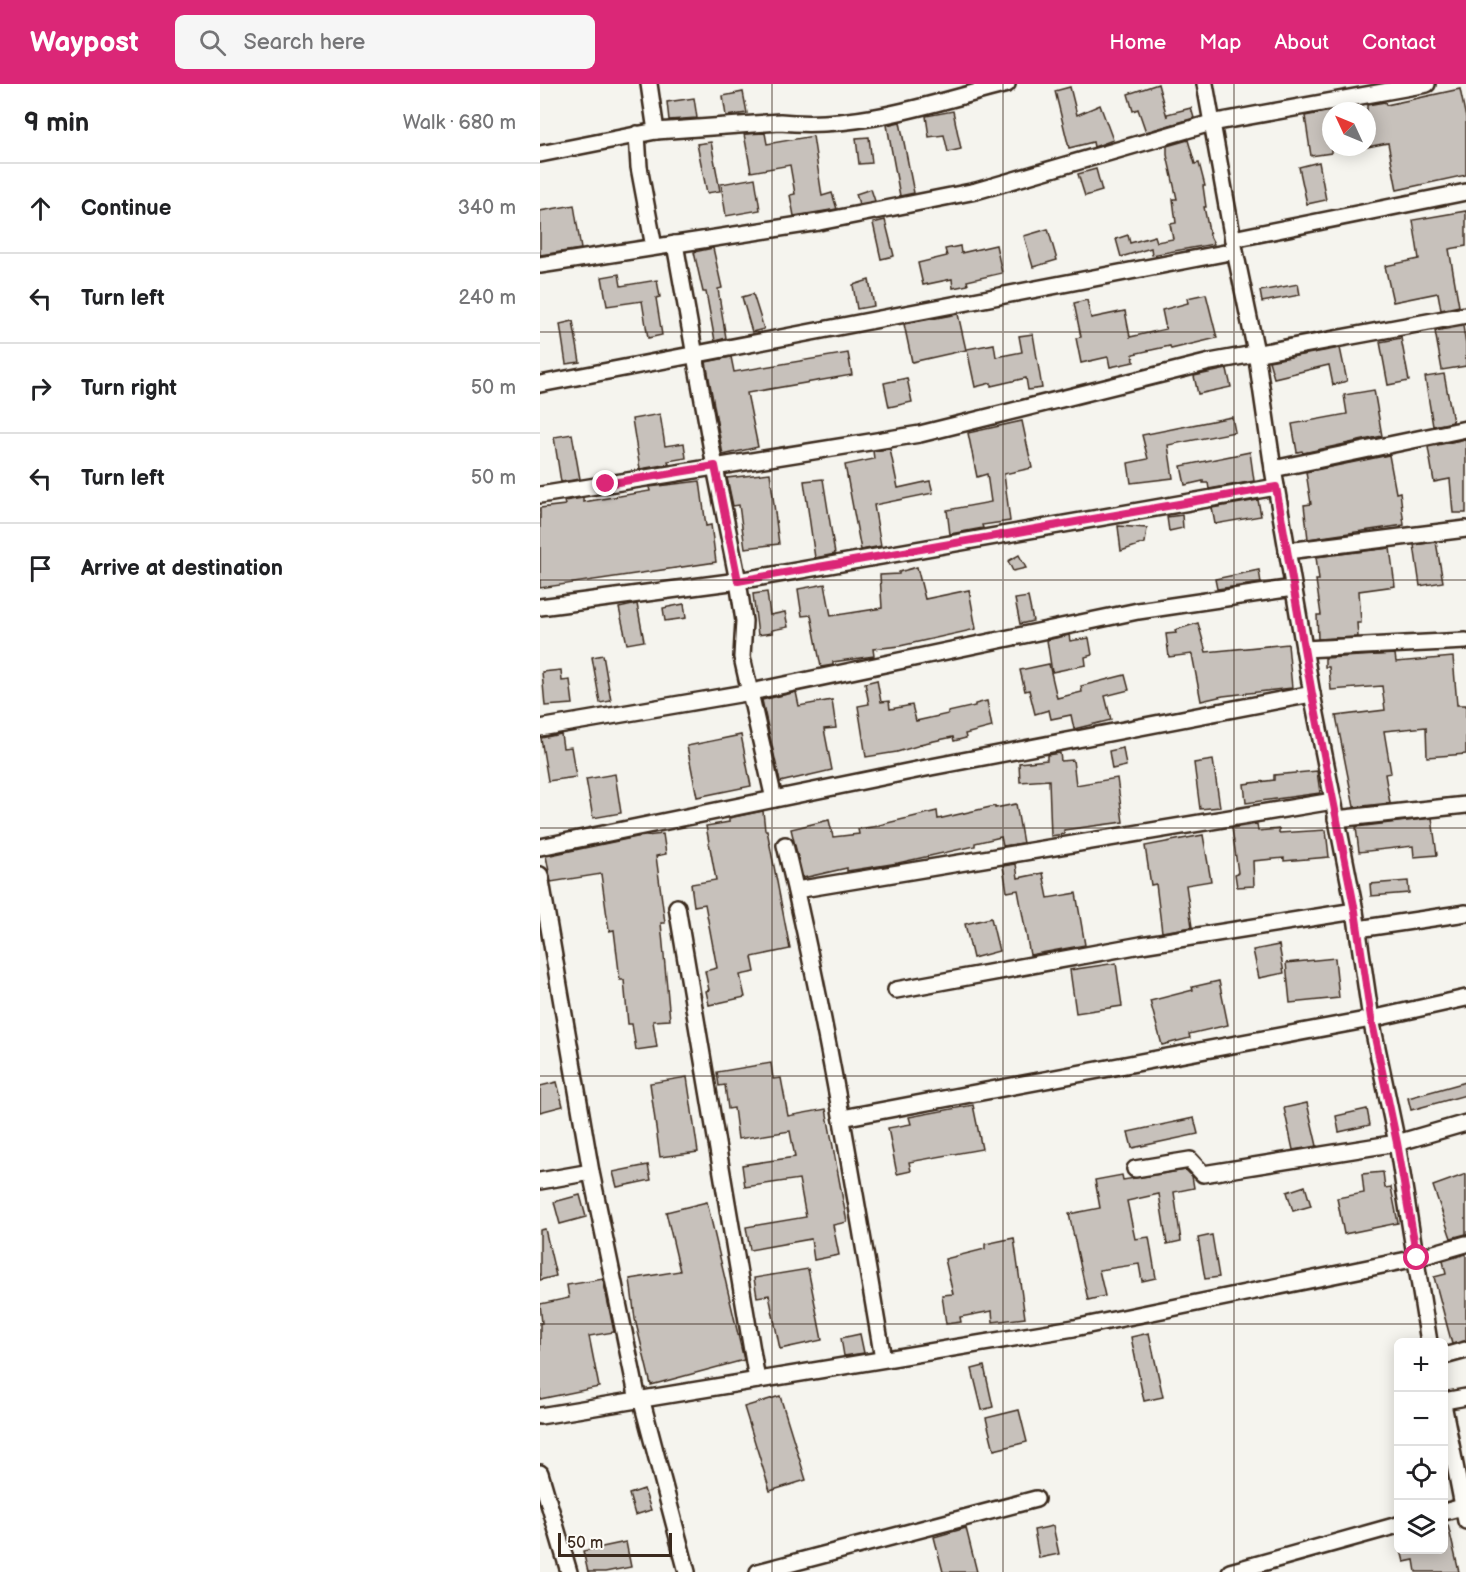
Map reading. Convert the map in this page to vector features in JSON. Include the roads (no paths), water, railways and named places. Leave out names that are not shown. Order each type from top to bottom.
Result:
[{"type":"street","points":[[649,84],[656,131]]},
{"type":"street","points":[[540,154],[656,131],[780,122],[862,120],[1007,84]]},
{"type":"street","points":[[1205,84],[1256,352],[1273,469],[1312,694],[1355,911],[1371,1018],[1397,1143],[1428,1338]]},
{"type":"street","points":[[540,265],[819,222],[976,191],[1211,123],[1427,84]]},
{"type":"street","points":[[637,134],[639,167],[654,248]]},
{"type":"street","points":[[540,384],[695,356],[1234,245],[1466,192]]},
{"type":"street","points":[[675,244],[738,581],[744,621],[742,657],[774,799]]},
{"type":"street","points":[[540,495],[920,434],[1256,352],[1466,315]]},
{"type":"street","points":[[1273,469],[1466,429]]},
{"type":"street","points":[[540,607],[738,581],[1276,487]]},
{"type":"street","points":[[1287,551],[1466,530]]},
{"type":"street","points":[[540,728],[751,692],[1138,611],[1293,588]]},
{"type":"street","points":[[1304,649],[1466,641]]},
{"type":"street","points":[[540,847],[1312,694]]},
{"type":"street","points":[[796,890],[1333,801]]},
{"type":"street","points":[[1336,819],[1466,805]]},
{"type":"street","points":[[785,845],[842,1118],[883,1359]]},
{"type":"street","points":[[540,875],[591,1172],[640,1399],[687,1572]]},
{"type":"street","points":[[677,907],[758,1380]]},
{"type":"street","points":[[896,990],[1141,945],[1355,911]]},
{"type":"street","points":[[1358,929],[1466,913]]},
{"type":"street","points":[[842,1118],[1466,998]]},
{"type":"street","points":[[1135,1169],[1190,1160],[1203,1174],[1397,1143],[1466,1123]]},
{"type":"street","points":[[540,1182],[591,1172]]},
{"type":"street","points":[[540,1416],[1074,1328],[1417,1258],[1466,1244]]},
{"type":"street","points":[[1448,1355],[1466,1350]]},
{"type":"street","points":[[1448,1400],[1466,1397]]},
{"type":"street","points":[[1448,1432],[1465,1511],[1448,1512]]},
{"type":"street","points":[[540,1473],[569,1572]]},
{"type":"street","points":[[758,1572],[1036,1499]]},
{"type":"street","points":[[1230,1572],[1394,1525]]}]
